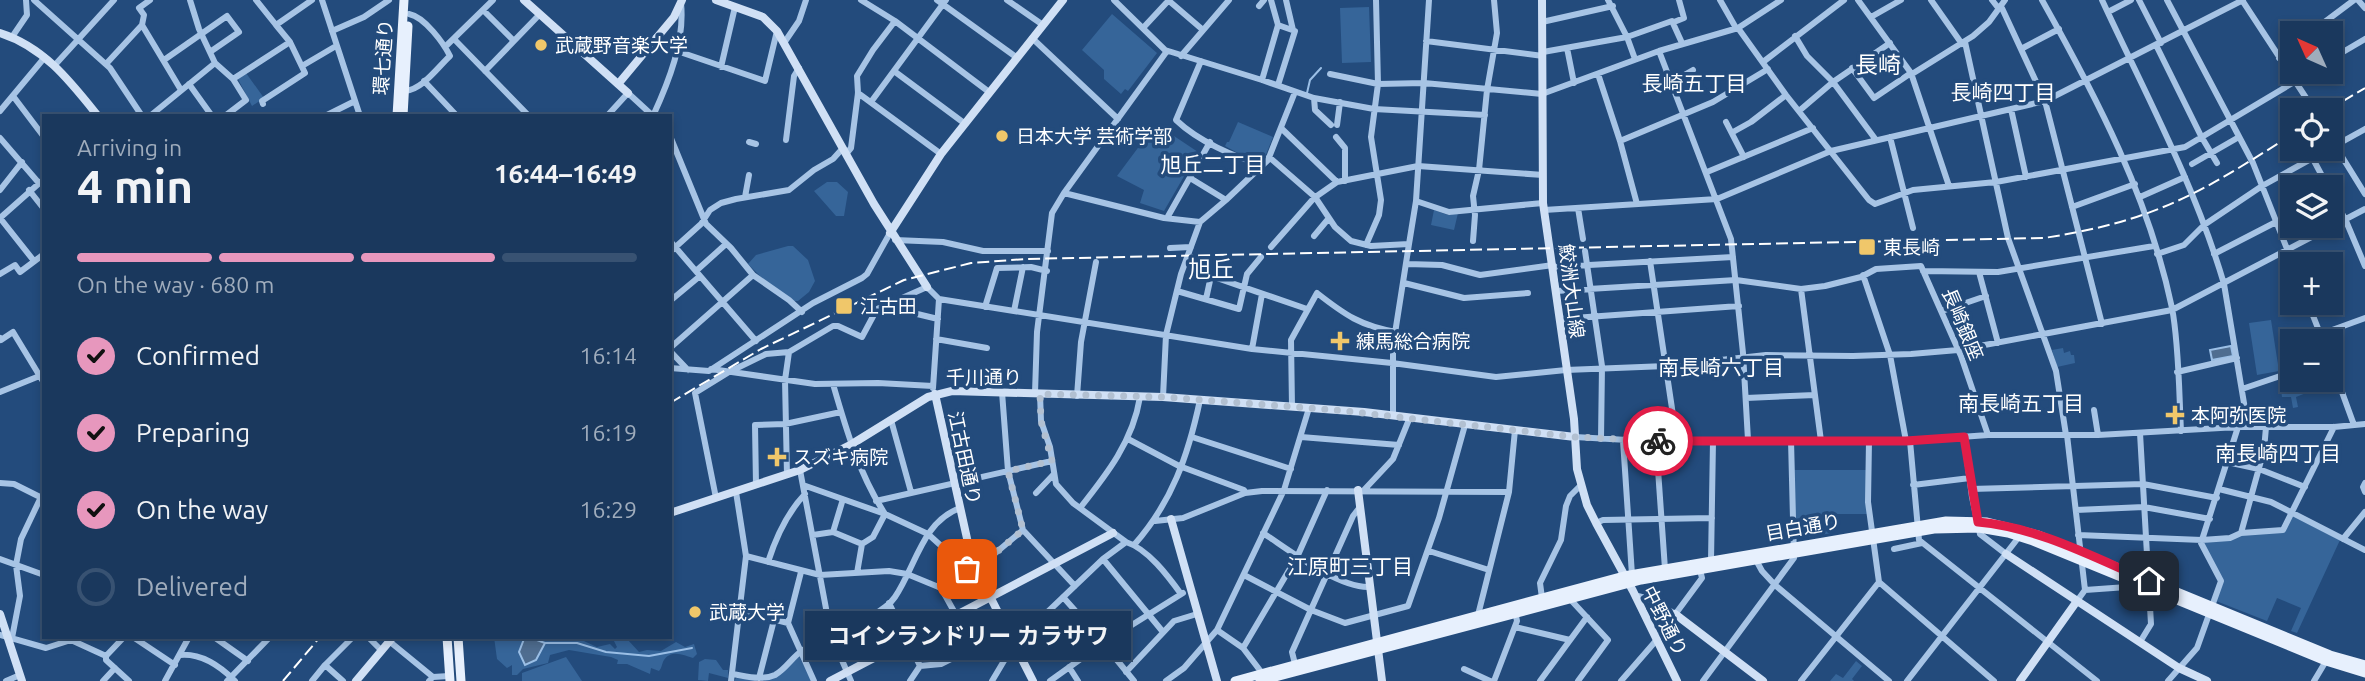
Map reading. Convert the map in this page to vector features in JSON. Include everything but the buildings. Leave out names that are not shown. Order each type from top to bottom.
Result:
[{"type":"main road","name":"環七通り","points":[[397,114],[404,0]]},
{"type":"main road","name":"環七通り","points":[[403,114],[410,0]]},
{"type":"main road","name":"目白通り","points":[[1235,681],[1264,679],[1478,615],[1569,598],[1628,578],[1700,570],[1917,528],[1979,525],[2022,533],[2211,610],[2330,655],[2365,665]]},
{"type":"main road","name":"目白通り","points":[[1264,679],[1295,664],[1377,646],[1515,609],[1542,598],[1665,569],[1711,561],[1793,553]]},
{"type":"main road","name":"目白通り","points":[[2082,557],[2131,581],[2150,585]]},
{"type":"main road","name":"目白通り","points":[[2211,610],[2326,661],[2365,673]]},
{"type":"main road","points":[[447,639],[451,679]]},
{"type":"main road","points":[[451,679],[453,639]]},
{"type":"main road","points":[[458,639],[461,681]]},
{"type":"main road","points":[[464,639],[466,681]]},
{"type":"street","points":[[12,37],[27,15],[26,0]]},
{"type":"street","points":[[34,0],[106,64],[141,114]]},
{"type":"street","points":[[54,65],[114,0]]},
{"type":"street","points":[[106,64],[142,25],[144,15],[132,0]]},
{"type":"street","points":[[139,8],[150,0]]},
{"type":"street","points":[[190,0],[201,34],[215,63],[233,79],[246,100],[228,114]]},
{"type":"street","points":[[257,0],[290,42],[305,73],[262,101],[263,104]]},
{"type":"street","points":[[276,25],[312,0]]},
{"type":"street","points":[[322,0],[359,114]]},
{"type":"street","points":[[332,31],[364,17],[389,0]]},
{"type":"street","points":[[445,47],[493,0]]},
{"type":"street","points":[[524,0],[651,114]]},
{"type":"street","points":[[716,0],[739,5],[763,17],[777,30],[893,237],[927,287],[939,299],[1291,354],[1392,363],[1496,377],[1566,370],[1666,366],[1766,355],[1890,355],[1958,350],[2172,310],[2365,209]]},
{"type":"street","points":[[784,43],[799,21],[806,0]]},
{"type":"street","points":[[1007,0],[1043,25]]},
{"type":"street","points":[[710,369],[813,303],[867,274],[893,237],[941,154],[1063,0]]},
{"type":"street","points":[[1115,0],[1167,51],[1314,98],[1374,108],[1485,115]]},
{"type":"street","points":[[1143,29],[1169,0],[1203,30]]},
{"type":"street","points":[[1181,56],[1229,0]]},
{"type":"street","points":[[1262,80],[1278,25],[1271,0]]},
{"type":"street","points":[[1278,85],[1295,32],[1286,0]]},
{"type":"street","points":[[1366,245],[1379,215],[1381,200],[1371,137],[1378,84],[1376,0]]},
{"type":"street","points":[[1393,415],[1392,363],[1416,201],[1429,0]]},
{"type":"street","points":[[1472,241],[1473,196],[1479,170],[1487,90],[1497,33],[1494,0]]},
{"type":"street","name":"鮫洲大山線","points":[[1542,0],[1544,206],[1575,437],[1576,462],[1581,485],[1596,523],[1628,578]]},
{"type":"street","points":[[1426,41],[1543,54],[1628,37],[1667,21],[1674,22],[1684,18],[1679,0]]},
{"type":"street","points":[[1720,0],[1786,95],[1873,203],[1921,188],[1996,182],[2185,147],[2292,84]]},
{"type":"street","points":[[1329,74],[1378,84],[1424,83],[1542,94],[1682,43],[1737,28],[1781,0]]},
{"type":"street","points":[[1763,61],[1844,0]]},
{"type":"street","points":[[1858,0],[1911,74],[1949,186]]},
{"type":"street","points":[[1871,17],[1901,0]]},
{"type":"street","points":[[1931,0],[1964,43],[2008,238],[2056,371],[2073,486],[2085,590],[2020,681]]},
{"type":"street","points":[[1992,0],[2002,5],[2045,101],[2102,324]]},
{"type":"street","points":[[2042,0],[2088,81],[2140,197],[2172,310],[2181,430]]},
{"type":"street","points":[[2102,0],[2185,177],[2214,254],[2224,284],[2248,427]]},
{"type":"street","points":[[2108,12],[2131,0]]},
{"type":"street","points":[[2139,0],[2201,137],[2217,163]]},
{"type":"street","points":[[2166,0],[2250,157],[2287,250]]},
{"type":"street","points":[[1416,201],[1449,212],[1544,206],[1578,208],[1717,199],[1831,151],[2045,101],[2242,0],[2279,58]]},
{"type":"street","points":[[2327,21],[2356,0],[2365,8]]},
{"type":"street","points":[[619,83],[674,17],[682,1]]},
{"type":"street","points":[[654,114],[677,51],[683,18],[682,1]]},
{"type":"street","points":[[864,1],[989,92]]},
{"type":"street","points":[[871,102],[942,2],[1016,57]]},
{"type":"street","points":[[1542,22],[1611,3],[1628,37],[1635,60]]},
{"type":"street","points":[[721,67],[739,5]]},
{"type":"street","points":[[1852,68],[1874,98],[1964,43],[1985,27],[2002,5]]},
{"type":"street","points":[[483,10],[514,40]]},
{"type":"street","points":[[405,91],[413,90],[450,57],[445,47],[416,15],[409,14]]},
{"type":"street","points":[[485,71],[540,14]]},
{"type":"street","points":[[164,60],[227,16],[239,32],[210,52]]},
{"type":"street","points":[[755,341],[698,273],[673,250],[720,203],[789,190],[814,170],[851,148],[858,93],[857,76],[895,21]]},
{"type":"street","points":[[1674,22],[1682,43]]},
{"type":"street","points":[[142,25],[181,90]]},
{"type":"street","points":[[1278,25],[1293,30]]},
{"type":"street","points":[[2021,49],[2059,29]]},
{"type":"street","points":[[656,37],[677,51],[765,81],[777,30]]},
{"type":"street","points":[[0,33],[12,37],[45,57],[96,114]]},
{"type":"street","points":[[1795,36],[1807,56],[1833,82],[1876,140]]},
{"type":"street","points":[[1032,38],[1118,119]]},
{"type":"street","points":[[454,39],[527,114]]},
{"type":"street","points":[[2343,52],[2365,39]]},
{"type":"street","points":[[233,79],[290,42]]},
{"type":"street","points":[[1799,111],[1833,82],[1890,43]]},
{"type":"street","points":[[303,66],[337,46]]},
{"type":"street","points":[[1567,48],[1574,83]]},
{"type":"street","points":[[1167,51],[1052,213],[1039,316],[1038,393],[1041,421],[1056,484],[1080,508],[1134,545],[1163,571],[1181,594]]},
{"type":"street","points":[[1659,51],[1731,239],[1739,306],[1748,440]]},
{"type":"street","points":[[0,111],[45,57]]},
{"type":"street","points":[[1201,61],[1176,120],[1210,142],[1263,164]]},
{"type":"street","points":[[154,114],[215,63]]},
{"type":"street","points":[[786,140],[794,76],[799,68]]},
{"type":"street","points":[[1620,141],[1713,102],[1768,69]]},
{"type":"street","points":[[894,71],[964,123]]},
{"type":"street","points":[[1672,82],[1693,71]]},
{"type":"street","points":[[1598,75],[1637,204]]},
{"type":"street","points":[[424,81],[455,114]]},
{"type":"street","points":[[189,84],[211,114]]},
{"type":"street","points":[[1163,397],[1166,335],[1177,291],[1200,222],[1269,157],[1295,92]]},
{"type":"street","points":[[609,114],[628,93]]},
{"type":"street","points":[[858,93],[941,154]]},
{"type":"street","points":[[1733,132],[1751,122],[1786,95]]},
{"type":"street","points":[[13,96],[42,134]]},
{"type":"street","points":[[1314,98],[1315,110],[1334,125],[1340,102]]},
{"type":"street","points":[[329,114],[355,102]]},
{"type":"street","points":[[2011,109],[2026,177]]},
{"type":"street","points":[[1726,122],[1744,157]]},
{"type":"street","points":[[1281,128],[1337,182]]},
{"type":"street","points":[[1707,172],[1813,128]]},
{"type":"street","points":[[2343,141],[2365,129]]},
{"type":"street","points":[[1336,137],[1345,148],[1345,181]]},
{"type":"street","points":[[1890,137],[1913,228]]},
{"type":"street","points":[[2192,164],[2239,137]]},
{"type":"street","points":[[0,138],[41,180],[0,218],[34,261]]},
{"type":"street","points":[[1167,218],[1210,142]]},
{"type":"street","points":[[673,147],[703,220],[753,275],[802,312]]},
{"type":"street","points":[[1269,157],[1315,197],[1346,238],[1366,245],[1409,244]]},
{"type":"street","points":[[2343,159],[2365,194]]},
{"type":"street","points":[[2157,254],[2184,245],[2204,225],[2262,186],[2309,161]]},
{"type":"street","points":[[0,190],[22,162]]},
{"type":"street","points":[[1271,247],[1315,197],[1337,182],[1418,166],[1543,174]]},
{"type":"street","points":[[745,197],[749,175]]},
{"type":"street","points":[[2140,197],[2185,177]]},
{"type":"street","points":[[1189,178],[1226,200]]},
{"type":"street","points":[[2071,207],[2134,184]]},
{"type":"street","points":[[29,190],[42,206]]},
{"type":"street","points":[[1064,193],[1167,218],[1200,222]]},
{"type":"street","points":[[0,204],[8,210]]},
{"type":"street","points":[[1578,208],[1583,239]]},
{"type":"street","points":[[2343,215],[2365,266]]},
{"type":"street","points":[[1314,236],[1329,218]]},
{"type":"street","points":[[2214,254],[2276,222]]},
{"type":"street","points":[[893,237],[943,242],[983,251],[1048,251]]},
{"type":"street","points":[[672,299],[726,244]]},
{"type":"street","points":[[1556,291],[1736,280],[1801,289],[1823,286],[1876,269],[1998,272],[2154,246]]},
{"type":"street","points":[[1170,248],[1191,247]]},
{"type":"street","points":[[1585,251],[1602,368],[1601,439]]},
{"type":"street","points":[[0,274],[15,265],[20,272],[42,255]]},
{"type":"street","points":[[1177,291],[1239,309],[1247,274],[1261,257]]},
{"type":"street","points":[[1407,264],[1443,265],[1480,275],[1553,266],[1734,257]]},
{"type":"street","points":[[1650,261],[1677,442]]},
{"type":"street","points":[[1077,396],[1084,323],[1096,262]]},
{"type":"street","points":[[985,306],[996,268],[1023,267],[1046,271]]},
{"type":"street","points":[[1013,311],[1023,267]]},
{"type":"street","name":"長崎銀座","points":[[1922,269],[1958,350],[1988,435]]},
{"type":"street","points":[[1979,272],[1998,343]]},
{"type":"street","points":[[672,347],[753,275]]},
{"type":"street","points":[[1863,275],[1890,355],[1908,441],[1917,528],[1922,543],[2097,681]]},
{"type":"street","points":[[1206,299],[1211,276],[1307,309]]},
{"type":"street","points":[[1404,283],[1464,298],[1528,293]]},
{"type":"street","points":[[716,498],[695,393],[766,354],[789,352],[833,326],[862,337],[877,309],[927,287]]},
{"type":"street","points":[[1801,289],[1821,440]]},
{"type":"street","points":[[1292,407],[1291,340],[1318,293],[1346,317],[1382,330],[1396,332]]},
{"type":"street","points":[[1252,349],[1262,294]]},
{"type":"street","points":[[1942,311],[1986,296]]},
{"type":"street","points":[[672,368],[689,371],[710,369],[785,380],[833,384],[850,382],[934,390],[939,299]]},
{"type":"street","points":[[884,306],[938,319]]},
{"type":"street","points":[[1560,319],[1739,306]]},
{"type":"street","points":[[2342,329],[2365,318]]},
{"type":"street","points":[[0,338],[1,340],[13,332],[42,376]]},
{"type":"street","points":[[936,339],[987,348]]},
{"type":"street","points":[[672,351],[689,371]]},
{"type":"street","points":[[787,475],[785,380],[789,352]]},
{"type":"street","points":[[2177,372],[2237,358]]},
{"type":"street","points":[[2242,389],[2280,376]]},
{"type":"street","points":[[0,392],[42,378]]},
{"type":"street","points":[[833,384],[868,488],[885,514]]},
{"type":"street","name":"千川通り","points":[[672,512],[800,470],[852,444],[934,390],[1163,397],[1393,415],[1575,437]]},
{"type":"street","name":"江古田通り","points":[[934,390],[969,551],[969,569],[984,584],[1033,681]]},
{"type":"street","points":[[1002,392],[1008,471],[1023,530],[1075,586]]},
{"type":"street","points":[[2342,392],[2354,425]]},
{"type":"street","points":[[1746,398],[1815,395]]},
{"type":"street","points":[[1080,508],[1103,479],[1128,439],[1136,419],[1140,397]]},
{"type":"street","points":[[1134,545],[1154,521],[1181,467],[1192,437],[1200,400]]},
{"type":"street","points":[[1166,681],[1184,668],[1217,630],[1284,490],[1309,408]]},
{"type":"street","points":[[2094,411],[2098,435]]},
{"type":"street","points":[[756,485],[755,425],[785,424],[841,412]]},
{"type":"street","points":[[1382,681],[1360,507],[1361,490],[1389,464],[1410,417]]},
{"type":"street","points":[[891,420],[911,492]]},
{"type":"street","points":[[1575,437],[1677,442],[1908,441],[1988,435],[2098,435],[2238,427],[2334,427],[2365,424]]},
{"type":"street","points":[[1244,575],[1311,610],[1345,623],[1408,607],[1429,551],[1465,425]]},
{"type":"street","points":[[2168,681],[2197,648],[2221,581],[2211,565],[2202,540],[2238,427]]},
{"type":"street","points":[[2241,533],[2259,470],[2266,427]]},
{"type":"street","points":[[2078,535],[2202,540],[2230,538],[2241,533],[2283,530],[2334,427]]},
{"type":"street","points":[[1478,615],[1509,492],[1515,430]]},
{"type":"street","points":[[2140,433],[2151,624],[2140,642]]},
{"type":"street","points":[[1301,436],[1399,446]]},
{"type":"street","points":[[1192,437],[1291,469]]},
{"type":"street","points":[[1964,437],[1980,534],[2179,668],[2207,681]]},
{"type":"street","points":[[1128,439],[1181,467],[1244,490],[1245,493]]},
{"type":"street","points":[[1623,440],[1629,520],[1628,578]]},
{"type":"street","points":[[1703,681],[1775,585],[1793,553],[1791,440]]},
{"type":"street","points":[[1656,441],[1665,569]]},
{"type":"street","points":[[1711,561],[1713,441]]},
{"type":"street","points":[[1869,441],[1868,502],[1879,582],[1994,681]]},
{"type":"street","points":[[876,501],[1052,461]]},
{"type":"street","points":[[2227,462],[2259,470],[2305,487]]},
{"type":"street","points":[[800,470],[831,635],[851,681]]},
{"type":"street","points":[[1036,493],[1054,474]]},
{"type":"street","points":[[1913,485],[1970,478]]},
{"type":"street","points":[[2365,483],[2365,492]]},
{"type":"street","points":[[0,484],[14,484],[42,498],[20,539],[16,565],[20,596],[7,637]]},
{"type":"street","points":[[1971,489],[2143,484],[2217,498]]},
{"type":"street","points":[[803,485],[885,514],[928,534],[969,569]]},
{"type":"street","points":[[1542,598],[1540,583],[1562,540],[1566,506],[1570,496],[1581,485]]},
{"type":"street","points":[[2219,489],[2292,512],[2365,550]]},
{"type":"street","points":[[1154,521],[1183,518],[1245,493],[1284,490],[1509,492]]},
{"type":"street","points":[[1243,648],[1298,555],[1327,490]]},
{"type":"street","points":[[736,492],[746,556],[732,678],[774,675],[801,651],[890,604],[937,521],[960,508]]},
{"type":"street","points":[[768,562],[775,540],[795,505],[805,494]]},
{"type":"street","points":[[834,532],[843,499]]},
{"type":"street","points":[[1295,664],[1292,652],[1353,516],[1360,507]]},
{"type":"street","points":[[2076,510],[2144,507],[2210,519]]},
{"type":"street","points":[[2343,539],[2365,512]]},
{"type":"street","points":[[857,573],[862,544],[873,537],[885,514]]},
{"type":"street","points":[[1596,523],[1603,520],[1712,518]]},
{"type":"street","points":[[1171,519],[1217,681]]},
{"type":"street","points":[[941,588],[1023,530]]},
{"type":"street","points":[[813,535],[834,532],[862,544]]},
{"type":"street","points":[[830,681],[1113,533]]},
{"type":"street","points":[[1263,533],[1327,574],[1369,587]]},
{"type":"street","points":[[1907,681],[2022,533]]},
{"type":"street","points":[[992,681],[1016,643],[1103,559],[1126,542]]},
{"type":"street","points":[[1894,549],[1922,543]]},
{"type":"street","points":[[1429,551],[1489,570]]},
{"type":"street","points":[[746,556],[820,575],[889,571],[907,574],[941,588],[956,615]]},
{"type":"street","points":[[0,559],[42,574]]},
{"type":"street","points":[[1103,559],[1163,632]]},
{"type":"street","points":[[1756,560],[1775,585],[1889,681]]},
{"type":"street","points":[[1621,681],[1702,578],[1700,570]]},
{"type":"street","points":[[801,572],[789,623],[814,681]]},
{"type":"street","name":"中野通り","points":[[1628,578],[1677,681]]},
{"type":"street","points":[[2085,590],[2127,587],[2131,581]]},
{"type":"street","points":[[1801,681],[1879,582]]},
{"type":"street","points":[[1050,681],[1191,588]]},
{"type":"street","points":[[1635,596],[1653,601],[1675,614],[1763,681]]},
{"type":"street","points":[[1063,597],[1134,681]]},
{"type":"street","points":[[1569,598],[1608,640],[1578,681]]},
{"type":"street","points":[[890,604],[920,666]]},
{"type":"street","points":[[1493,679],[1515,627],[1515,609]]},
{"type":"street","points":[[740,611],[789,623]]},
{"type":"street","points":[[0,614],[21,678],[6,681]]},
{"type":"street","points":[[1126,672],[1174,621],[1198,614]]},
{"type":"street","points":[[920,666],[940,664],[951,659],[1001,617]]},
{"type":"street","points":[[1540,681],[1587,617]]},
{"type":"street","points":[[759,678],[774,620]]},
{"type":"street","points":[[1515,627],[1570,640]]},
{"type":"street","points":[[1217,630],[1243,648],[1264,679]]},
{"type":"street","points":[[7,637],[46,648],[71,640],[106,656],[106,660],[129,681]]},
{"type":"street","points":[[106,656],[122,639]]},
{"type":"street","points":[[136,639],[175,665]]},
{"type":"street","points":[[165,681],[188,639]]},
{"type":"street","points":[[217,639],[248,661]]},
{"type":"street","points":[[180,655],[193,654],[201,657],[231,679],[268,639]]},
{"type":"street","points":[[313,681],[325,664],[351,639]]},
{"type":"street","points":[[370,639],[381,650]]},
{"type":"street","points":[[360,680],[391,639],[431,679],[451,679]]},
{"type":"street","points":[[2314,681],[2326,661]]},
{"type":"street","points":[[325,664],[343,681]]},
{"type":"street","points":[[910,681],[920,666]]},
{"type":"street","points":[[1069,667],[1078,681]]},
{"type":"street","points":[[103,681],[115,668]]},
{"type":"street","points":[[1464,669],[1504,681]]},
{"type":"shaded area","points":[[1369,7],[1371,62],[1342,63],[1340,8]]},
{"type":"shaded area","points":[[1112,14],[1157,53],[1128,91],[1125,89],[1121,94],[1104,79],[1104,70],[1082,50]]},
{"type":"shaded area","points":[[246,73],[264,98],[252,106],[238,79]]},
{"type":"shaded area","points":[[1238,122],[1273,137],[1265,157],[1261,160],[1247,158],[1225,146]]},
{"type":"shaded area","points":[[1152,129],[1165,130],[1198,152],[1164,211],[1140,203],[1144,190],[1117,176]]},
{"type":"shaded area","points":[[827,182],[837,182],[848,192],[844,216],[836,216],[814,191]]},
{"type":"shaded area","points":[[1434,210],[1448,215],[1458,213],[1454,230],[1431,225]]},
{"type":"shaded area","points":[[793,246],[808,260],[815,281],[809,292],[798,301],[793,301],[748,264],[756,255]]},
{"type":"shaded area","points":[[2271,320],[2279,371],[2257,375],[2249,323]]},
{"type":"shaded area","points":[[2231,346],[2233,356],[2212,360],[2210,350]]},
{"type":"shaded area","points":[[2063,348],[2064,353],[2070,351],[2071,355],[2074,355],[2075,363],[2057,367],[2052,350]]},
{"type":"shaded area","points":[[2281,392],[2306,393],[2296,397],[2298,407],[2293,408],[2291,397],[2282,397]]},
{"type":"shaded area","points":[[1794,470],[1866,470],[1868,514],[1831,514],[1832,533],[1795,538]]},
{"type":"shaded area","points":[[2292,516],[2340,540],[2297,633],[2291,631],[2301,608],[2277,598],[2267,621],[2216,601],[2223,581],[2203,543],[2244,534],[2283,532]]},
{"type":"shaded area","points":[[494,639],[579,639],[597,647],[610,644],[615,649],[617,647],[614,641],[616,639],[628,639],[639,652],[661,651],[676,642],[685,647],[694,644],[697,654],[693,658],[670,655],[664,660],[659,671],[651,668],[650,674],[627,664],[617,664],[618,660],[611,657],[569,650],[550,655],[548,663],[523,669],[517,675],[512,675],[512,665],[507,668],[497,659]]},
{"type":"shaded area","points":[[524,639],[545,643],[536,660],[525,665],[519,652]]},
{"type":"shaded area","points":[[799,656],[812,681],[764,681]]},
{"type":"shaded area","points":[[566,657],[582,681],[522,681],[522,673]]},
{"type":"shaded area","points":[[705,659],[716,660],[723,670],[728,670],[728,678],[709,673],[708,681],[698,680],[699,662]]},
{"type":"shaded area","points":[[1856,661],[1862,666],[1852,679],[1854,681],[1830,681],[1836,674],[1843,678]]},
{"type":"shaded area","points":[[736,678],[764,681],[734,681]]},
{"type":"waterway","points":[[1307,93],[1310,80],[1321,68]]},
{"type":"waterway","points":[[545,643],[577,643],[606,652],[649,656],[692,648]]},
{"type":"railway","points":[[2343,101],[2365,88]]},
{"type":"railway","points":[[672,402],[761,349],[904,280],[971,263],[1026,259],[2044,238],[2111,224],[2159,209],[2205,187],[2280,142]]},
{"type":"railway","points":[[283,681],[318,639]]},
{"type":"way so far","points":[[967,569],[980,566],[1023,530],[1008,471],[1052,461],[1041,421],[1040,394],[1163,397],[1336,410],[1575,437],[1658,441]]},
{"type":"place","name":"武蔵野音楽大学","points":[[541,45]]},
{"type":"place","name":"日本大学 芸術学部","points":[[1002,136]]},
{"type":"place","name":"東長崎","points":[[1867,247]]},
{"type":"place","name":"江古田","points":[[844,306]]},
{"type":"place","name":"練馬総合病院","points":[[1340,341]]},
{"type":"place","name":"本阿弥医院","points":[[2175,415]]},
{"type":"place","name":"スズキ病院","points":[[777,457]]},
{"type":"place","name":"コインランドリー カラサワ","points":[[967,569]]},
{"type":"place","name":"武蔵大学","points":[[695,612]]},
{"type":"district","name":"長崎","points":[[1878,64]]},
{"type":"district","name":"長崎五丁目","points":[[1694,83]]},
{"type":"district","name":"長崎四丁目","points":[[2003,92]]},
{"type":"district","name":"旭丘二丁目","points":[[1213,164]]},
{"type":"district","name":"旭丘","points":[[1211,268]]},
{"type":"district","name":"南長崎六丁目","points":[[1721,367]]},
{"type":"district","name":"南長崎五丁目","points":[[2021,403]]},
{"type":"district","name":"南長崎四丁目","points":[[2278,453]]},
{"type":"district","name":"江原町三丁目","points":[[1350,566]]},
{"type":"route","points":[[1658,441],[1906,441],[1964,437],[1978,522],[2010,526],[2038,535],[2149,581]]}]
